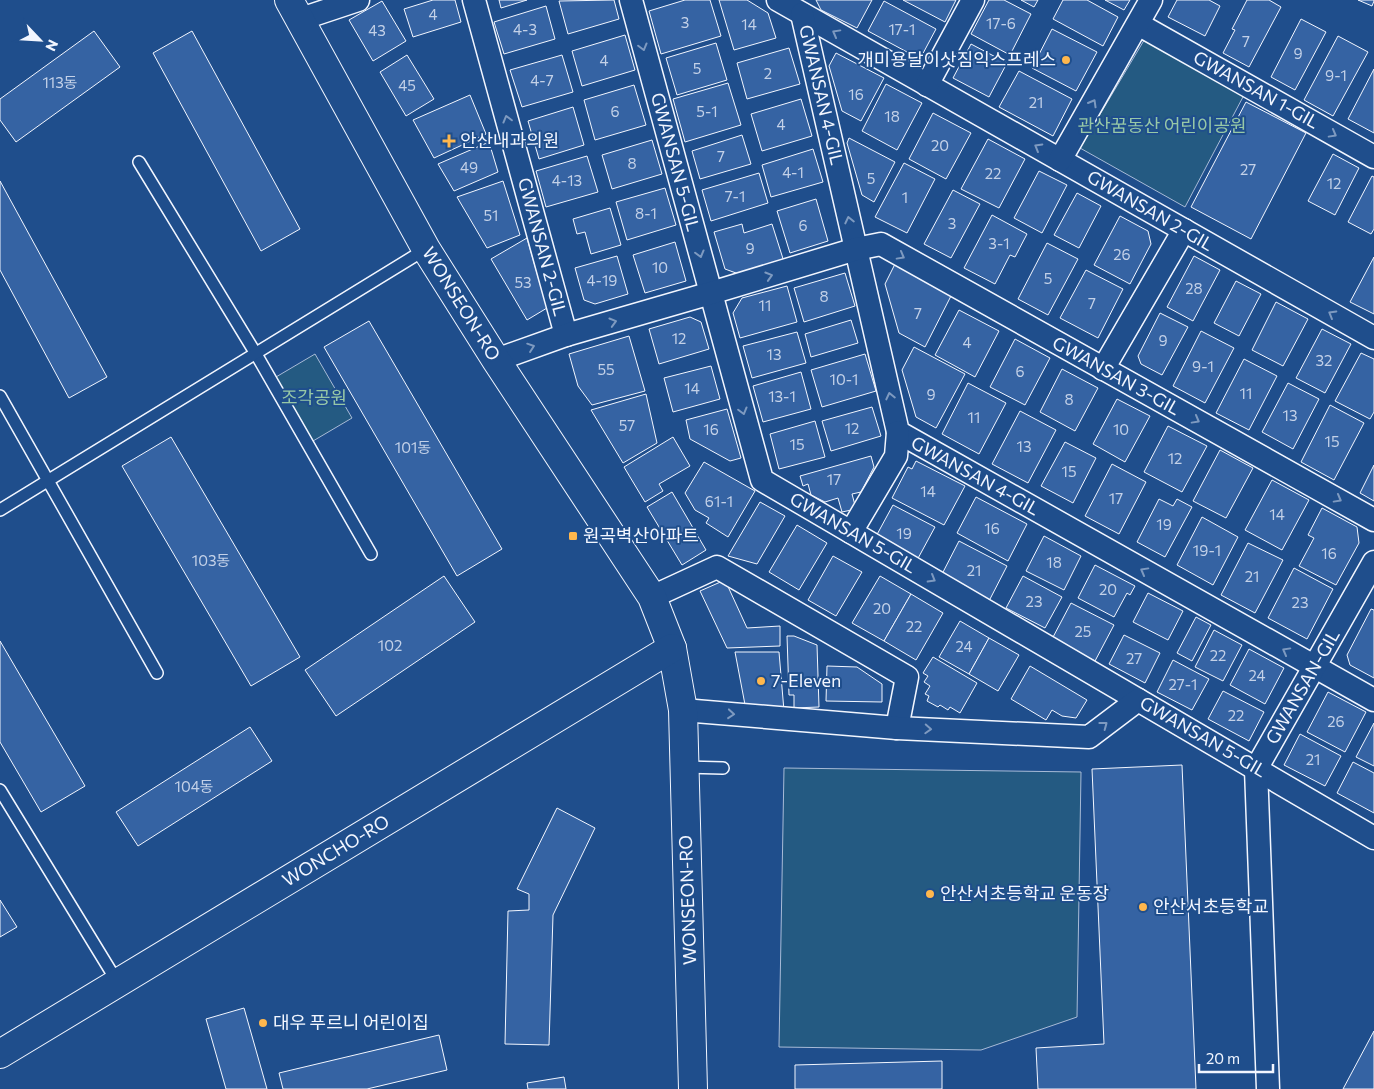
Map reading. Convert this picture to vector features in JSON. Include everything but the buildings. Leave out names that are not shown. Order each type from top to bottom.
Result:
[{"type":"street","points":[[295,10],[358,0]]},
{"type":"street","name":"GWANSAN 2-GIL","points":[[474,0],[566,335],[496,360]]},
{"type":"street","name":"GWANSAN 5-GIL","points":[[631,0],[762,480],[1374,838]]},
{"type":"street","points":[[927,85],[973,0]]},
{"type":"street","points":[[1060,160],[1151,0]]},
{"type":"street","name":"GWANSAN 2-GIL","points":[[791,5],[927,85],[1374,338]]},
{"type":"street","name":"GWANSAN 4-GIL","points":[[791,5],[856,249],[898,432],[1374,700]]},
{"type":"street","name":"WONSEON-RO","points":[[295,10],[426,249],[496,360],[652,597],[672,648],[683,710],[693,1089]]},
{"type":"street","name":"GWANSAN 1-GIL","points":[[1138,24],[1374,157]]},
{"type":"street","points":[[1104,369],[1184,230]]},
{"type":"street","name":"GWANSAN 3-GIL","points":[[566,335],[856,249],[881,244],[1374,520]]},
{"type":"street","points":[[851,532],[896,456],[898,432]]},
{"type":"street","name":"GWANSAN-GIL","points":[[1256,769],[1374,562]]},
{"type":"street","points":[[652,597],[717,567],[907,677],[898,728]]},
{"type":"street","name":"WONCHO-RO","points":[[0,1054],[672,648]]},
{"type":"street","points":[[683,710],[898,728],[1089,737],[1138,700]]},
{"type":"street","points":[[1256,769],[1268,1089]]},
{"type":"lane","points":[[139,162],[256,354],[371,554]]},
{"type":"lane","points":[[0,510],[426,249]]},
{"type":"lane","points":[[0,396],[158,673]]},
{"type":"lane","points":[[684,767],[724,768]]},
{"type":"lane","points":[[0,790],[118,983]]},
{"type":"green space","name":"관산꿈동산 어린이공원","points":[[1146,37],[1244,95],[1185,207],[1080,148]]},
{"type":"green space","name":"조각공원","points":[[315,354],[352,418],[313,441],[276,377]]},
{"type":"green space","name":"안산서초등학교 운동장","points":[[784,768],[1081,772],[1077,1017],[981,1050],[779,1047]]},
{"type":"place","name":"개미용달이삿짐익스프레스","points":[[1066,60]]},
{"type":"place","name":"안산내과의원","points":[[449,141]]},
{"type":"place","name":"원곡벽산아파트","points":[[573,536]]},
{"type":"place","name":"7-Eleven","points":[[761,681]]},
{"type":"place","name":"안산서초등학교 운동장","points":[[930,894]]},
{"type":"place","name":"안산서초등학교","points":[[1143,907]]},
{"type":"place","name":"대우 푸르니 어린이집","points":[[263,1023]]}]
